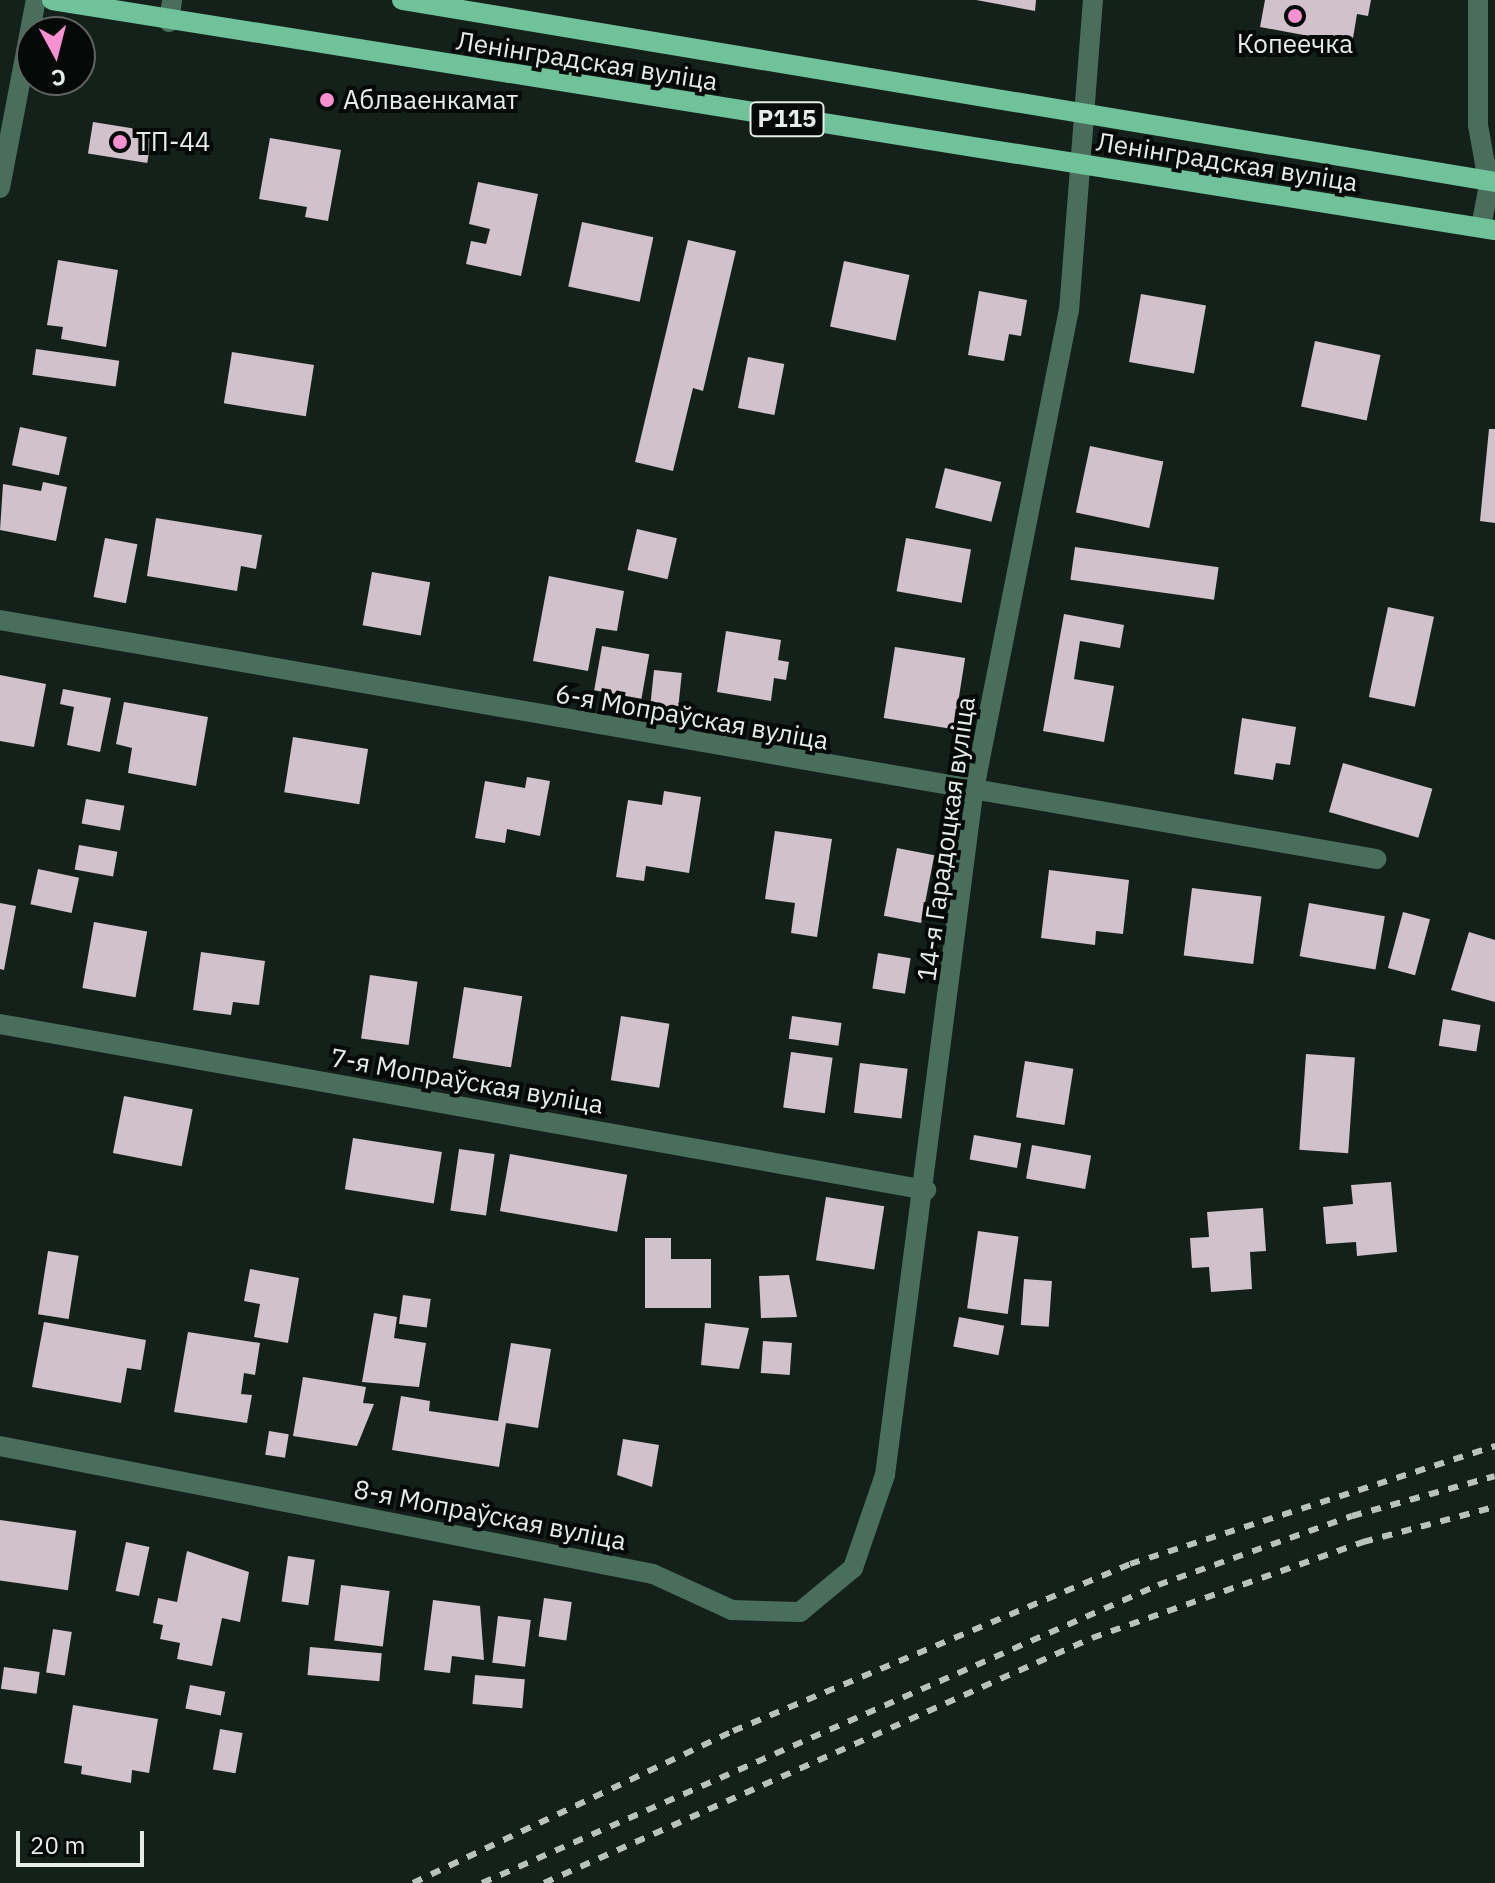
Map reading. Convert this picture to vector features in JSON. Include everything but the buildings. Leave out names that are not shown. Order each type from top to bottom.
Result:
[{"type":"main road","name":"Ленінградская вуліца","points":[[52,0],[169,22],[1488,229]]},
{"type":"main road","name":"Ленінградская вуліца","points":[[402,0],[1492,182]]},
{"type":"street","points":[[0,188],[36,0]]},
{"type":"street","points":[[169,22],[172,0]]},
{"type":"street","name":"14-я Гарадоцкая вуліца","points":[[885,1475],[926,1190],[973,794],[1069,311],[1093,0]]},
{"type":"street","points":[[1478,0],[1478,125],[1492,182]]},
{"type":"street","points":[[1488,229],[1495,161]]},
{"type":"street","name":"6-я Мопраўская вуліца","points":[[0,620],[973,794],[1376,859]]},
{"type":"street","name":"7-я Мопраўская вуліца","points":[[0,1024],[926,1190]]},
{"type":"street","name":"8-я Мопраўская вуліца","points":[[0,1446],[653,1574],[732,1610],[800,1612],[853,1568],[885,1475]]},
{"type":"railway","points":[[413,1883],[733,1731],[1130,1564],[1495,1446]]},
{"type":"railway","points":[[482,1883],[1158,1585],[1352,1516],[1495,1476]]},
{"type":"railway","points":[[544,1883],[1092,1638],[1363,1542],[1495,1507]]},
{"type":"place","name":"Копеечка","points":[[1295,16]]},
{"type":"place","name":"Аблваенкамат","points":[[327,100]]},
{"type":"place","name":"ТП-44","points":[[120,142]]}]
